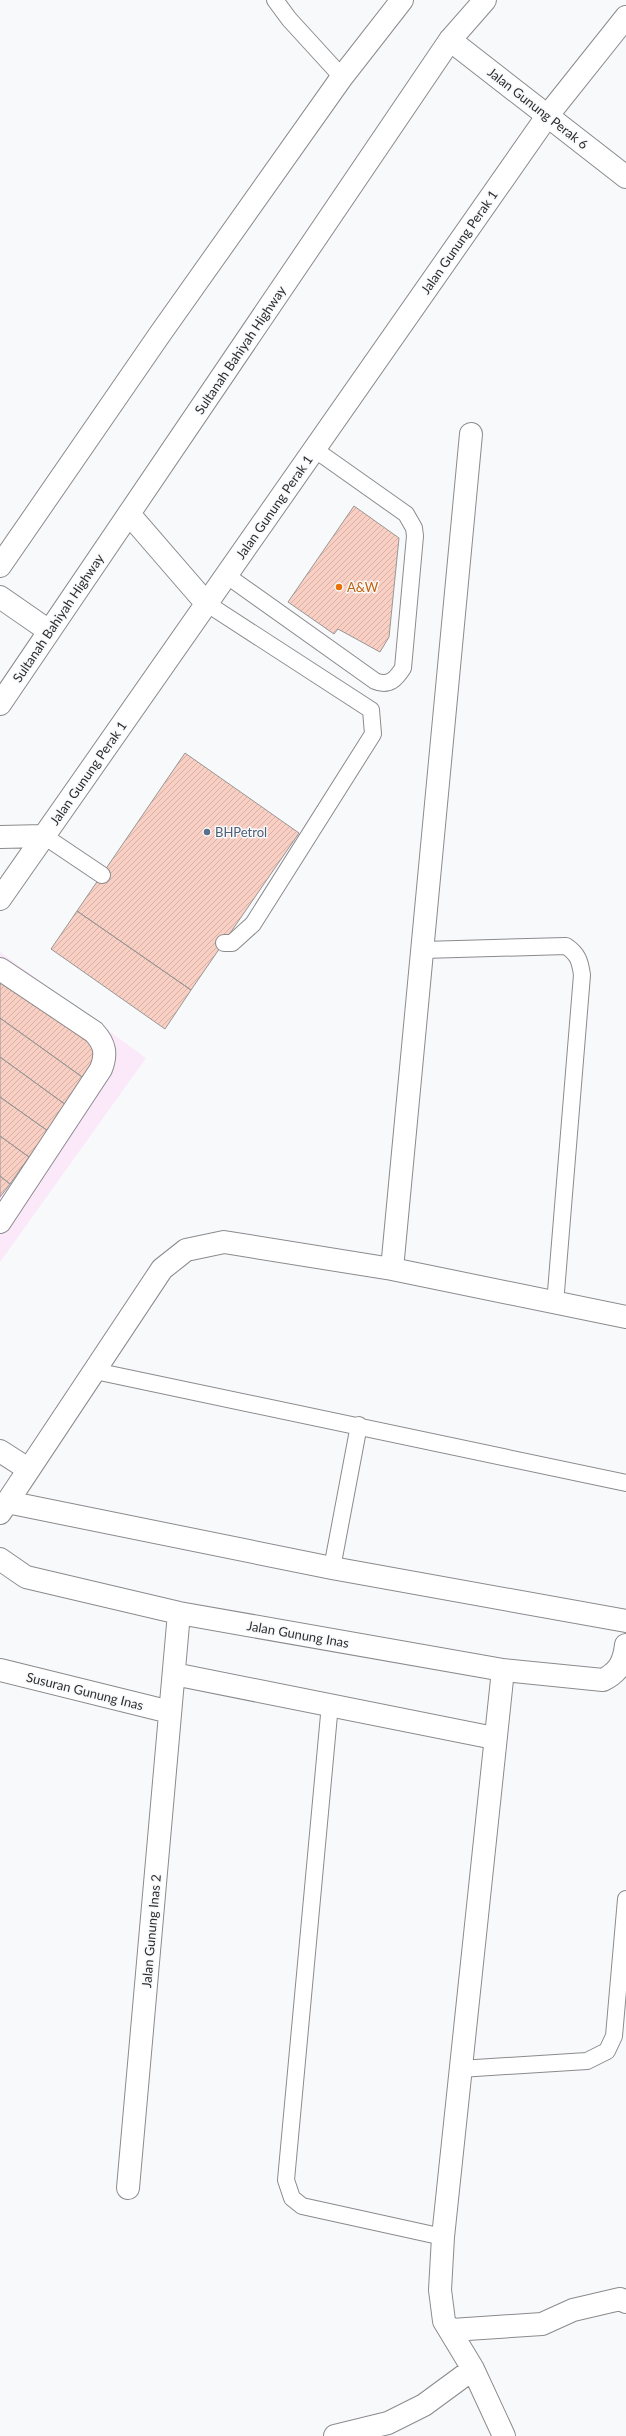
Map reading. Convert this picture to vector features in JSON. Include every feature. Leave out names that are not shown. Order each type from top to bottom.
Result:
[{"type":"street","points":[[0,566],[151,346],[342,77],[402,0]]},
{"type":"street","name":"Sultanah Bahiyah Highway","points":[[0,703],[450,40],[485,0]]},
{"type":"street","name":"Jalan Gunung Perak 1","points":[[0,899],[548,115],[626,17]]},
{"type":"street","name":"Jalan Gunung Perak 6","points":[[450,40],[626,177]]},
{"type":"street","points":[[392,1269],[471,434]]},
{"type":"street","points":[[129,514],[206,604]]},
{"type":"street","points":[[0,597],[50,631]]},
{"type":"street","points":[[0,838],[44,836]]},
{"type":"street","points":[[0,969],[94,1032],[101,1040],[105,1049],[105,1059],[101,1069],[0,1222]]},
{"type":"street","points":[[626,1317],[555,1304],[392,1269],[224,1242],[186,1250],[162,1269],[3,1507],[626,1621]]},
{"type":"street","points":[[0,1451],[28,1469]]},
{"type":"street","name":"Jalan Gunung Inas","points":[[0,1559],[26,1576],[179,1613],[502,1670],[604,1680],[615,1674],[624,1660],[626,1645]]},
{"type":"street","name":"Jalan Gunung Inas 2","points":[[128,2188],[179,1613]]},
{"type":"street","name":"Susuran Gunung Inas","points":[[0,1670],[170,1712]]},
{"type":"street","points":[[502,1670],[443,2237],[440,2290],[444,2321],[452,2330],[473,2369],[504,2436]]},
{"type":"street","points":[[174,1674],[494,1738]]},
{"type":"street","points":[[452,2330],[542,2324],[573,2310],[594,2303],[620,2298],[626,2302]]},
{"type":"street","points":[[335,2436],[388,2423],[424,2405],[473,2369]]},
{"type":"lane","points":[[275,0],[289,19],[342,77]]},
{"type":"lane","points":[[226,575],[375,681],[387,683],[396,679],[403,668],[415,536],[414,528],[406,514],[314,450]]},
{"type":"lane","points":[[206,604],[371,710],[373,734],[253,924],[232,943],[224,943]]},
{"type":"lane","points":[[44,836],[102,875]]},
{"type":"lane","points":[[423,950],[566,946],[575,952],[580,962],[582,975],[555,1304]]},
{"type":"lane","points":[[95,1371],[626,1482]]},
{"type":"lane","points":[[332,1568],[359,1425]]},
{"type":"lane","points":[[330,1704],[286,2180],[292,2198],[302,2206],[443,2237]]},
{"type":"lane","points":[[460,2068],[587,2061],[607,2051],[614,2036],[626,1899]]},
{"type":"shaded area","points":[[0,952],[146,1058],[0,1262]]},
{"type":"building","points":[[354,506],[399,538],[389,637],[380,652],[338,629],[334,634],[288,602]]},
{"type":"building","points":[[185,753],[299,833],[191,990],[77,911]]},
{"type":"building","points":[[77,911],[191,990],[165,1029],[51,949]]},
{"type":"building","points":[[3,981],[103,1053],[85,1079],[0,1018],[0,985]]},
{"type":"building","points":[[0,1018],[85,1079],[66,1105],[0,1057]]},
{"type":"building","points":[[0,1057],[66,1105],[48,1131],[0,1097]]},
{"type":"building","points":[[0,1097],[48,1131],[29,1157],[0,1136]]},
{"type":"building","points":[[0,1136],[29,1157],[10,1184],[0,1176]]},
{"type":"building","points":[[0,1176],[10,1184],[0,1197]]},
{"type":"place","name":"A&W","points":[[339,587]]},
{"type":"place","name":"BHPetrol","points":[[207,832]]}]
